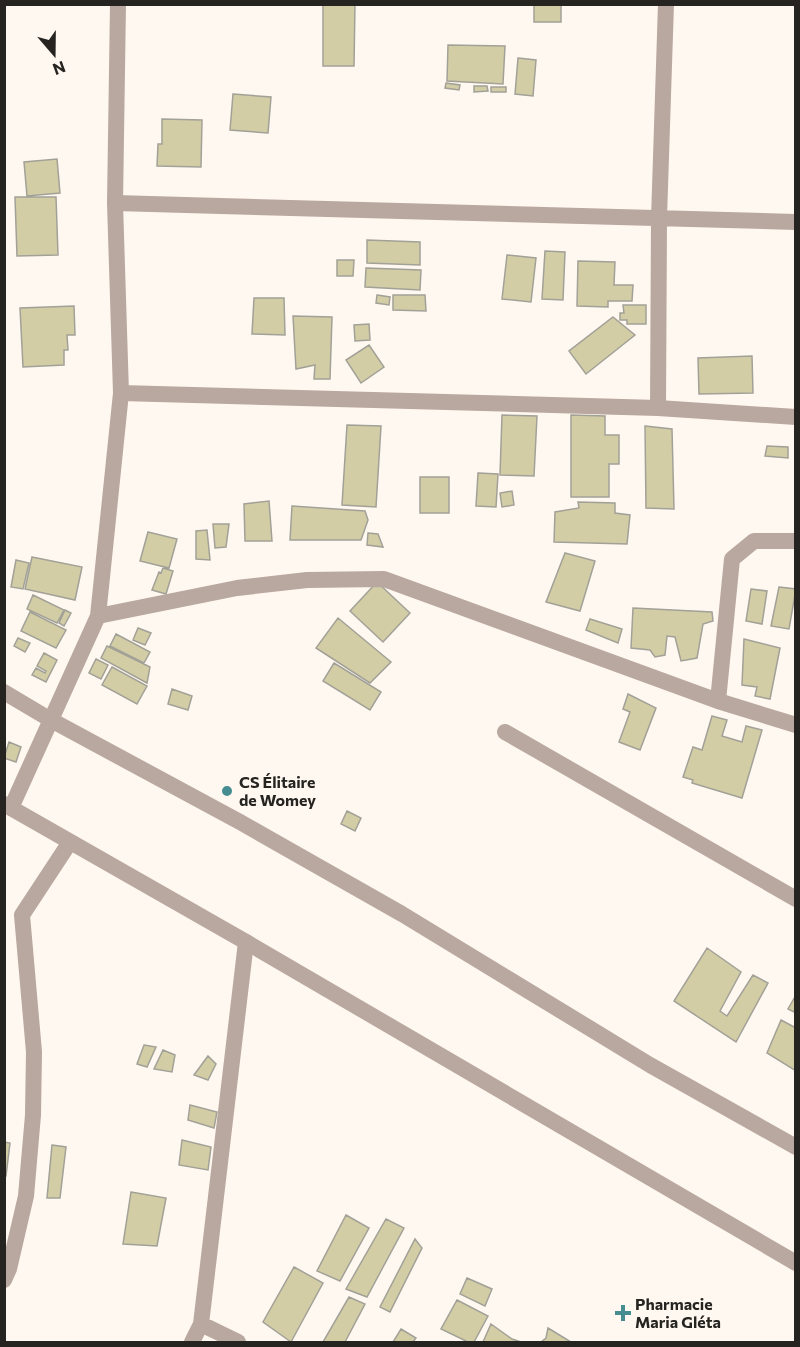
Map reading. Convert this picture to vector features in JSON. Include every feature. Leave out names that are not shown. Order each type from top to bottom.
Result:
[{"type":"street","points":[[118,4],[115,203],[121,393],[98,615],[51,720],[8,806],[246,942],[795,1263]]},
{"type":"street","points":[[658,408],[659,218],[666,4]]},
{"type":"street","points":[[115,203],[795,222]]},
{"type":"street","points":[[121,393],[658,408],[795,417]]},
{"type":"street","points":[[718,701],[732,559],[754,541],[795,541]]},
{"type":"street","points":[[98,615],[249,587],[307,580],[384,579],[718,701],[795,725]]},
{"type":"street","points":[[4,692],[402,914],[650,1065],[795,1147]]},
{"type":"street","points":[[505,732],[795,899]]},
{"type":"street","points":[[4,1280],[9,1269],[26,1196],[33,1115],[34,1052],[22,915],[69,842]]},
{"type":"street","points":[[192,1342],[201,1324],[246,942]]},
{"type":"street","points":[[201,1324],[238,1342]]},
{"type":"building","points":[[323,4],[355,4],[354,66],[323,66]]},
{"type":"building","points":[[534,4],[561,4],[561,22],[534,22]]},
{"type":"building","points":[[448,45],[505,46],[503,84],[447,81]]},
{"type":"building","points":[[518,58],[536,60],[533,96],[515,94]]},
{"type":"building","points":[[446,83],[460,85],[459,90],[445,88]]},
{"type":"building","points":[[474,86],[487,86],[488,91],[474,92]]},
{"type":"building","points":[[491,87],[506,87],[506,92],[491,92]]},
{"type":"building","points":[[233,94],[271,97],[268,133],[230,130]]},
{"type":"building","points":[[162,119],[202,120],[201,167],[157,166],[158,144],[162,144]]},
{"type":"building","points":[[57,159],[60,193],[27,196],[24,162]]},
{"type":"building","points":[[15,197],[56,197],[58,255],[17,256]]},
{"type":"building","points":[[367,240],[420,242],[420,265],[367,263]]},
{"type":"building","points":[[545,251],[565,252],[563,300],[542,299]]},
{"type":"building","points":[[507,255],[536,258],[531,302],[502,299]]},
{"type":"building","points":[[337,260],[354,260],[353,276],[337,276]]},
{"type":"building","points":[[578,261],[615,262],[614,285],[633,285],[632,301],[608,301],[608,307],[577,306]]},
{"type":"building","points":[[366,268],[421,270],[420,290],[365,287]]},
{"type":"building","points":[[377,295],[390,297],[389,305],[376,303]]},
{"type":"building","points":[[393,295],[425,295],[426,311],[393,310]]},
{"type":"building","points":[[254,298],[284,298],[285,335],[252,334]]},
{"type":"building","points":[[623,305],[646,305],[646,324],[627,324],[627,320],[620,320],[620,313],[624,313]]},
{"type":"building","points":[[74,306],[75,335],[67,335],[68,350],[64,350],[64,365],[23,367],[20,308]]},
{"type":"building","points":[[293,316],[332,317],[330,379],[314,379],[315,365],[296,369]]},
{"type":"building","points":[[613,317],[635,335],[586,374],[569,351]]},
{"type":"building","points":[[369,324],[370,340],[355,341],[354,325]]},
{"type":"building","points":[[369,345],[384,367],[361,383],[346,360]]},
{"type":"building","points":[[752,356],[753,393],[699,394],[698,358]]},
{"type":"building","points":[[502,415],[537,416],[534,476],[500,475]]},
{"type":"building","points":[[571,415],[605,416],[605,435],[619,435],[619,464],[609,464],[609,497],[571,497]]},
{"type":"building","points":[[347,425],[381,426],[376,507],[342,505]]},
{"type":"building","points":[[645,426],[672,429],[674,509],[646,508]]},
{"type":"building","points":[[767,446],[788,447],[788,458],[765,456]]},
{"type":"building","points":[[478,473],[498,474],[496,507],[476,506]]},
{"type":"building","points":[[420,477],[449,477],[449,513],[420,513]]},
{"type":"building","points":[[512,491],[514,505],[502,507],[500,493]]},
{"type":"building","points":[[269,501],[272,541],[245,541],[244,504]]},
{"type":"building","points":[[578,502],[615,503],[615,513],[630,515],[627,544],[554,542],[555,512],[579,508]]},
{"type":"building","points":[[292,506],[365,511],[368,520],[361,540],[290,540]]},
{"type":"building","points":[[213,524],[229,524],[226,547],[215,548]]},
{"type":"building","points":[[207,530],[210,560],[196,559],[196,531]]},
{"type":"building","points":[[148,532],[177,539],[169,568],[140,561]]},
{"type":"building","points":[[368,533],[378,534],[383,547],[367,545]]},
{"type":"building","points":[[565,553],[595,561],[580,611],[546,602]]},
{"type":"building","points":[[32,557],[82,567],[75,600],[25,589]]},
{"type":"building","points":[[16,560],[29,563],[23,589],[11,587]]},
{"type":"building","points":[[163,568],[173,571],[166,594],[152,590]]},
{"type":"building","points":[[377,582],[410,613],[383,642],[350,611]]},
{"type":"building","points":[[779,587],[796,589],[789,629],[771,626]]},
{"type":"building","points":[[751,589],[767,591],[762,624],[746,621]]},
{"type":"building","points":[[33,595],[64,610],[57,623],[27,609]]},
{"type":"building","points":[[633,608],[712,612],[713,621],[703,624],[697,658],[681,661],[675,637],[667,636],[665,655],[655,657],[650,650],[631,648]]},
{"type":"building","points":[[65,610],[71,613],[64,626],[59,623]]},
{"type":"building","points":[[30,612],[66,630],[56,648],[21,631]]},
{"type":"building","points":[[338,618],[391,662],[370,683],[316,648]]},
{"type":"building","points":[[590,619],[622,629],[618,643],[586,630]]},
{"type":"building","points":[[138,628],[151,633],[145,645],[133,640]]},
{"type":"building","points":[[116,634],[150,652],[144,663],[110,646]]},
{"type":"building","points":[[18,638],[30,643],[25,652],[14,646]]},
{"type":"building","points":[[744,639],[780,648],[770,699],[755,696],[757,687],[742,685]]},
{"type":"building","points":[[107,646],[150,667],[147,683],[101,658]]},
{"type":"building","points":[[44,653],[57,660],[46,682],[32,675],[36,668],[45,673],[46,671],[37,666]]},
{"type":"building","points":[[96,659],[108,665],[101,679],[89,673]]},
{"type":"building","points":[[334,663],[381,692],[370,710],[323,681]]},
{"type":"building","points":[[112,667],[147,686],[137,704],[102,685]]},
{"type":"building","points":[[172,689],[192,696],[188,710],[168,704]]},
{"type":"building","points":[[628,694],[656,708],[640,750],[619,742],[630,712],[623,709]]},
{"type":"building","points":[[712,716],[727,720],[722,736],[742,742],[746,726],[762,730],[742,798],[692,783],[693,780],[683,777],[693,747],[702,750]]},
{"type":"building","points":[[9,742],[21,747],[16,762],[4,758]]},
{"type":"building","points":[[347,811],[361,818],[355,831],[341,824]]},
{"type":"building","points":[[707,948],[741,972],[720,1011],[727,1016],[753,975],[768,983],[736,1042],[674,1001]]},
{"type":"building","points":[[796,995],[796,1013],[788,1009]]},
{"type":"building","points":[[781,1020],[796,1028],[796,1071],[767,1053]]},
{"type":"building","points":[[144,1045],[156,1047],[147,1067],[137,1064]]},
{"type":"building","points":[[163,1050],[175,1055],[172,1072],[154,1069]]},
{"type":"building","points":[[208,1056],[216,1064],[208,1080],[194,1075]]},
{"type":"building","points":[[190,1105],[217,1112],[214,1128],[188,1120]]},
{"type":"building","points":[[182,1140],[211,1147],[208,1170],[179,1165]]},
{"type":"building","points":[[4,1142],[10,1143],[6,1176],[4,1176]]},
{"type":"building","points":[[52,1145],[66,1147],[60,1198],[47,1198]]},
{"type":"building","points":[[131,1192],[166,1198],[157,1246],[123,1244]]},
{"type":"building","points":[[346,1215],[369,1228],[340,1281],[317,1271]]},
{"type":"building","points":[[386,1219],[404,1228],[367,1297],[346,1289]]},
{"type":"building","points":[[415,1239],[422,1248],[390,1312],[380,1307]]},
{"type":"building","points":[[294,1267],[323,1283],[291,1342],[263,1322]]},
{"type":"building","points":[[467,1278],[492,1289],[485,1306],[460,1294]]},
{"type":"building","points":[[349,1297],[365,1304],[345,1342],[323,1342]]},
{"type":"building","points":[[457,1300],[488,1316],[474,1342],[468,1342],[441,1329]]},
{"type":"building","points":[[491,1324],[512,1339],[521,1342],[483,1342]]},
{"type":"building","points":[[548,1328],[571,1342],[541,1342],[546,1338]]},
{"type":"building","points":[[401,1329],[416,1338],[413,1342],[393,1342]]},
{"type":"place","name":"CS Élitaire de Womey","points":[[227,791]]},
{"type":"place","name":"Pharmacie Maria Gléta","points":[[623,1313]]}]
